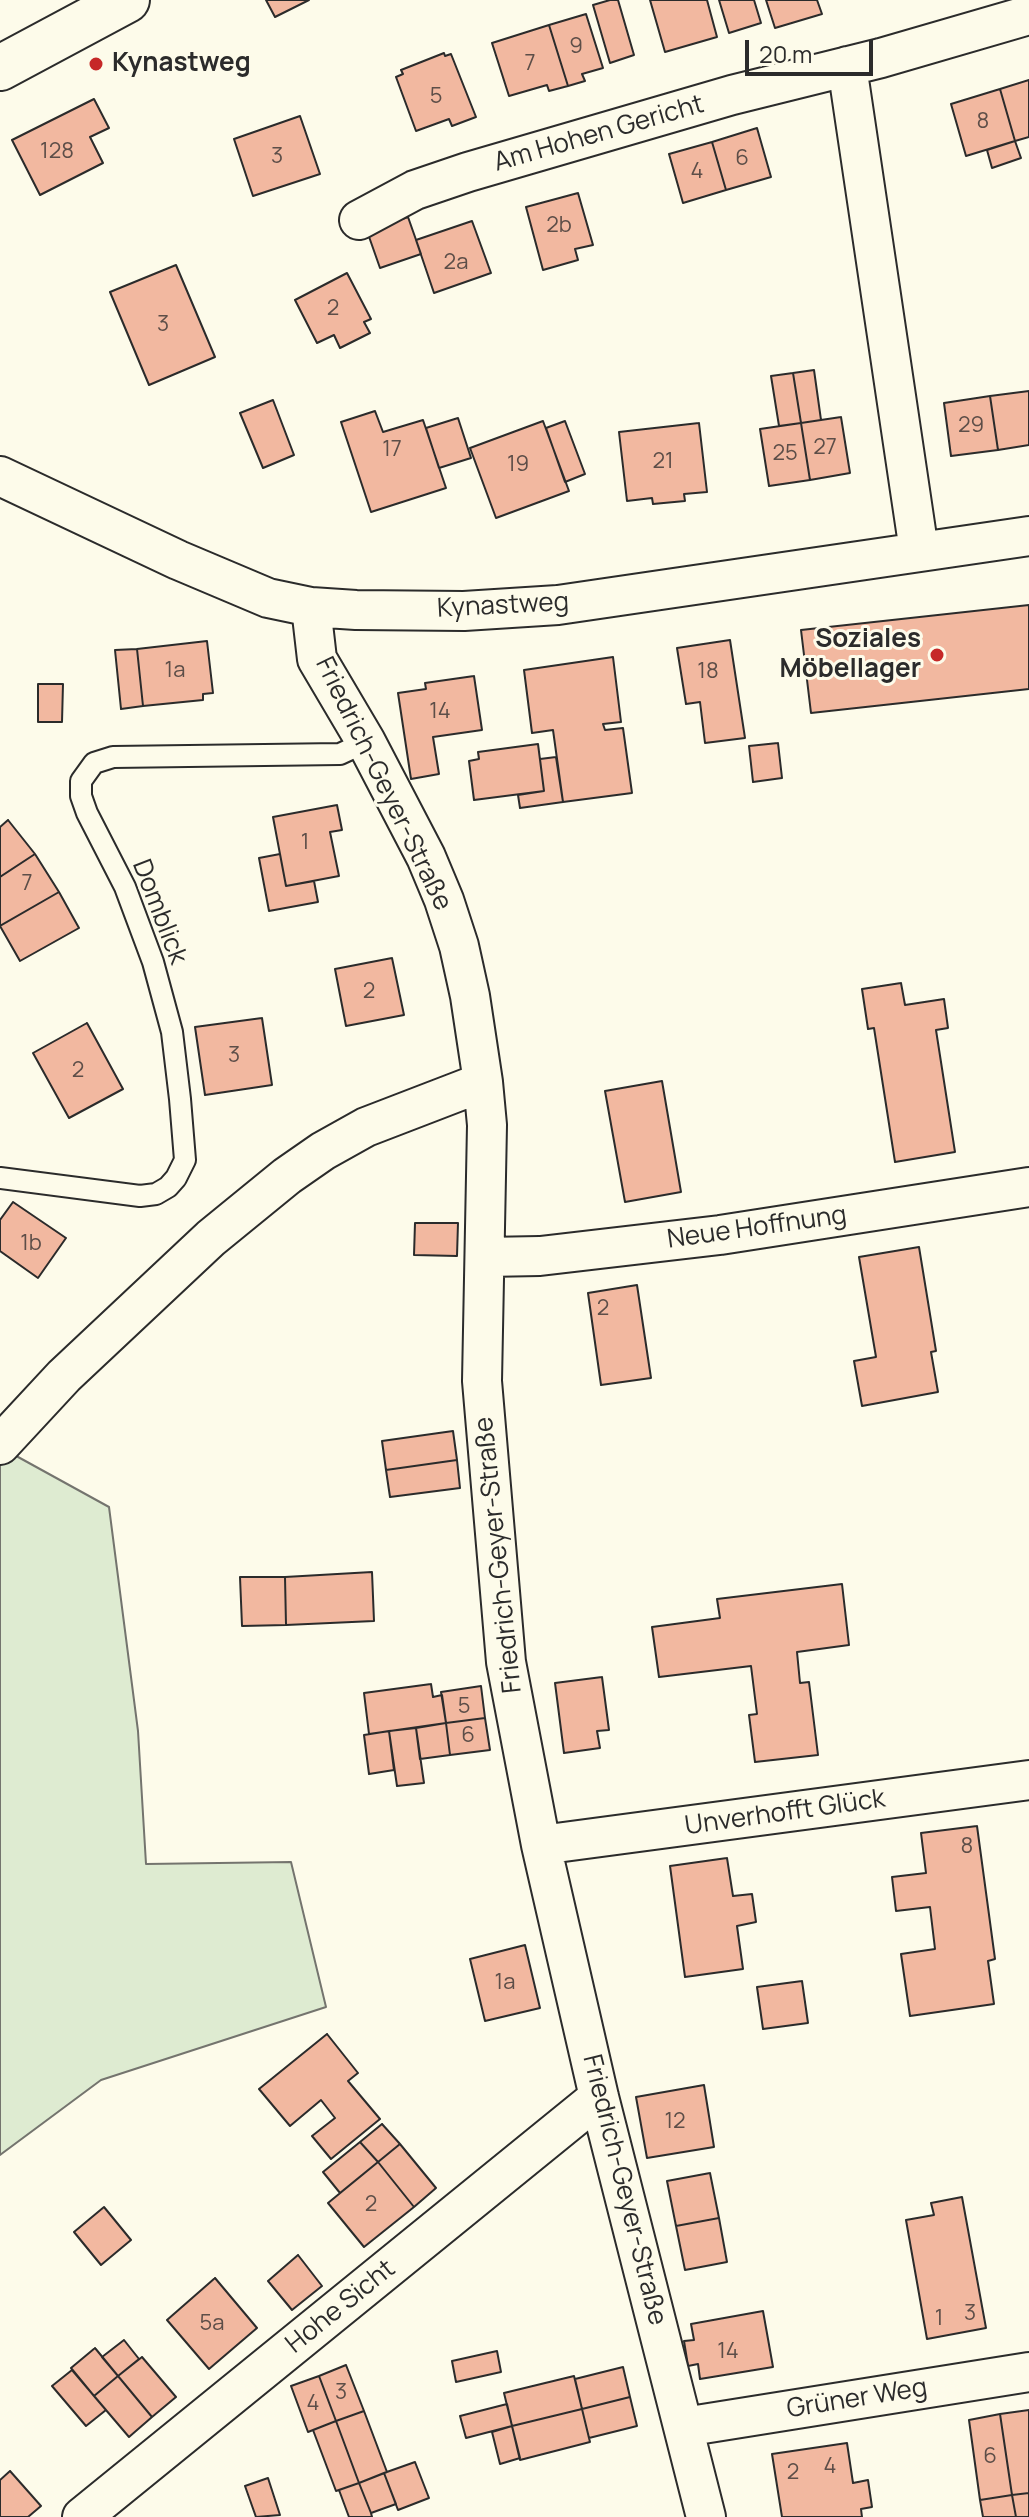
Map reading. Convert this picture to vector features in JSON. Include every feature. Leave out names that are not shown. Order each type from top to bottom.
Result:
[{"type":"street","points":[[0,68],[127,0]]},
{"type":"street","name":"Am Hohen Gericht","points":[[359,220],[415,190],[468,172],[732,95],[1029,15]]},
{"type":"street","points":[[847,66],[919,551]]},
{"type":"street","name":"Kynastweg","points":[[0,476],[178,560],[268,598],[311,607],[356,610],[464,611],[558,605],[1029,536]]},
{"type":"street","name":"Friedrich-Geyer-Straße","points":[[311,607],[317,659],[366,742],[426,857],[448,911],[470,996],[483,1082],[487,1172],[482,1381],[506,1662],[541,1845],[599,2097],[706,2517]]},
{"type":"street","points":[[0,1445],[86,1355],[211,1238],[287,1176],[366,1127],[483,1082]]},
{"type":"street","name":"Neue Hoffnung","points":[[485,1257],[540,1256],[720,1235],[1029,1187]]},
{"type":"street","name":"Unverhofft Glück","points":[[541,1845],[1029,1780]]},
{"type":"street","name":"Hohe Sicht","points":[[82,2517],[599,2097]]},
{"type":"street","name":"Grüner Weg","points":[[684,2427],[1029,2372]]},
{"type":"lane","name":"Domblick","points":[[0,1178],[140,1196],[156,1194],[168,1187],[185,1160],[172,1032],[153,962],[125,887],[81,796],[81,781],[94,763],[113,757],[340,754],[366,742]]},
{"type":"green space","points":[[9,1452],[109,1507],[138,1731],[146,1864],[291,1862],[326,2007],[101,2080],[0,2155],[0,1465]]},
{"type":"building","points":[[266,0],[309,0],[275,17]]},
{"type":"building","points":[[618,0],[634,55],[610,63],[593,5]]},
{"type":"building","points":[[650,0],[707,0],[717,37],[665,52]]},
{"type":"building","points":[[719,0],[754,0],[761,23],[729,33]]},
{"type":"building","points":[[766,0],[817,0],[822,14],[775,28]]},
{"type":"building","points":[[586,14],[603,68],[582,74],[585,81],[568,86],[549,25]]},
{"type":"building","points":[[549,25],[568,86],[549,91],[547,85],[509,96],[492,43]]},
{"type":"building","points":[[444,53],[445,56],[451,54],[476,117],[452,126],[449,119],[416,131],[396,77],[403,74],[401,70]]},
{"type":"building","points":[[1029,80],[1029,137],[1015,141],[1000,89]]},
{"type":"building","points":[[1000,89],[1015,141],[966,156],[951,104]]},
{"type":"building","points":[[94,99],[109,128],[90,137],[103,163],[40,195],[12,140]]},
{"type":"building","points":[[300,116],[320,174],[253,196],[234,139]]},
{"type":"building","points":[[757,128],[771,177],[726,190],[712,142]]},
{"type":"building","points":[[1015,141],[1021,158],[992,168],[987,150]]},
{"type":"building","points":[[712,142],[726,190],[683,203],[669,154]]},
{"type":"building","points":[[578,193],[593,245],[575,249],[578,260],[543,270],[526,207]]},
{"type":"building","points":[[408,217],[421,254],[380,268],[367,231]]},
{"type":"building","points":[[472,221],[491,273],[434,293],[416,240]]},
{"type":"building","points":[[176,265],[215,357],[149,385],[110,292]]},
{"type":"building","points":[[347,273],[371,319],[364,322],[370,333],[340,348],[334,335],[317,343],[295,300]]},
{"type":"building","points":[[814,370],[821,420],[801,423],[793,373]]},
{"type":"building","points":[[793,373],[801,423],[779,426],[771,376]]},
{"type":"building","points":[[1029,391],[1029,445],[998,450],[990,396]]},
{"type":"building","points":[[990,396],[998,450],[951,456],[944,403]]},
{"type":"building","points":[[273,400],[294,455],[263,468],[240,413]]},
{"type":"building","points":[[375,411],[383,432],[423,420],[446,488],[371,512],[341,422]]},
{"type":"building","points":[[841,417],[850,473],[810,480],[801,423]]},
{"type":"building","points":[[458,418],[471,458],[439,468],[426,428]]},
{"type":"building","points":[[543,421],[569,491],[496,518],[470,448]]},
{"type":"building","points":[[565,421],[585,474],[565,482],[546,428]]},
{"type":"building","points":[[699,423],[707,492],[684,494],[685,501],[653,504],[652,498],[627,501],[619,432]]},
{"type":"building","points":[[801,423],[810,480],[769,486],[760,429]]},
{"type":"building","points":[[1029,605],[1029,689],[811,713],[801,630]]},
{"type":"building","points":[[730,640],[745,738],[705,743],[700,702],[686,704],[677,648]]},
{"type":"building","points":[[207,641],[213,693],[203,694],[203,700],[143,706],[137,649]]},
{"type":"building","points":[[137,649],[143,706],[121,709],[115,650]]},
{"type":"building","points":[[613,657],[621,722],[603,724],[605,730],[623,728],[632,793],[563,802],[553,730],[532,733],[524,670]]},
{"type":"building","points":[[474,676],[482,730],[433,737],[439,774],[411,779],[398,693],[426,689],[425,683]]},
{"type":"building","points":[[38,684],[63,684],[62,722],[38,722]]},
{"type":"building","points":[[778,743],[782,778],[753,782],[749,746]]},
{"type":"building","points":[[538,744],[544,791],[474,800],[469,761],[479,759],[478,752]]},
{"type":"building","points":[[556,757],[563,802],[520,808],[518,795],[544,791],[540,759]]},
{"type":"building","points":[[337,805],[342,830],[330,832],[339,876],[286,886],[273,817]]},
{"type":"building","points":[[8,820],[35,854],[0,877],[0,827]]},
{"type":"building","points":[[35,854],[59,892],[0,926],[0,877]]},
{"type":"building","points":[[280,854],[286,886],[314,881],[318,902],[269,911],[259,858]]},
{"type":"building","points":[[59,892],[79,928],[20,961],[0,926]]},
{"type":"building","points":[[392,958],[404,1015],[346,1026],[335,969]]},
{"type":"building","points":[[901,983],[905,1005],[944,999],[948,1028],[936,1030],[955,1152],[895,1162],[874,1028],[868,1029],[862,989]]},
{"type":"building","points":[[262,1018],[272,1085],[205,1095],[195,1027]]},
{"type":"building","points":[[87,1023],[123,1089],[69,1118],[33,1053]]},
{"type":"building","points":[[662,1081],[681,1192],[625,1202],[605,1091]]},
{"type":"building","points":[[13,1202],[66,1238],[38,1278],[0,1251],[0,1220]]},
{"type":"building","points":[[415,1223],[458,1223],[457,1256],[414,1255]]},
{"type":"building","points":[[919,1247],[936,1351],[931,1352],[938,1392],[862,1406],[854,1361],[876,1357],[859,1257]]},
{"type":"building","points":[[637,1285],[651,1378],[601,1385],[588,1293]]},
{"type":"building","points":[[453,1431],[457,1460],[386,1470],[382,1441]]},
{"type":"building","points":[[457,1460],[460,1488],[390,1497],[386,1470]]},
{"type":"building","points":[[372,1572],[374,1621],[286,1625],[285,1577]]},
{"type":"building","points":[[240,1577],[285,1577],[286,1625],[242,1626]]},
{"type":"building","points":[[842,1584],[849,1645],[797,1652],[800,1683],[809,1682],[818,1755],[755,1762],[749,1715],[757,1714],[751,1666],[659,1677],[652,1627],[720,1618],[717,1599]]},
{"type":"building","points":[[602,1677],[609,1730],[597,1731],[600,1748],[564,1753],[555,1683]]},
{"type":"building","points":[[431,1684],[433,1697],[442,1695],[446,1723],[369,1734],[364,1693]]},
{"type":"building","points":[[481,1686],[485,1718],[446,1723],[441,1692]]},
{"type":"building","points":[[485,1718],[490,1750],[450,1755],[446,1723]]},
{"type":"building","points":[[446,1723],[450,1755],[420,1759],[416,1728]]},
{"type":"building","points":[[416,1728],[424,1783],[397,1786],[389,1731]]},
{"type":"building","points":[[389,1731],[394,1770],[369,1774],[364,1735]]},
{"type":"building","points":[[977,1826],[995,1959],[988,1961],[994,2004],[910,2016],[901,1954],[935,1949],[930,1907],[896,1911],[892,1877],[926,1873],[921,1833]]},
{"type":"building","points":[[727,1858],[733,1896],[752,1894],[756,1922],[737,1926],[743,1969],[685,1977],[670,1866]]},
{"type":"building","points":[[525,1945],[540,2008],[485,2021],[470,1959]]},
{"type":"building","points":[[802,1981],[808,2023],[763,2029],[757,1987]]},
{"type":"building","points":[[327,2034],[358,2073],[348,2081],[380,2119],[331,2159],[312,2136],[335,2118],[321,2100],[290,2126],[259,2089]]},
{"type":"building","points":[[704,2085],[714,2147],[647,2158],[636,2097]]},
{"type":"building","points":[[382,2124],[400,2144],[378,2162],[360,2142]]},
{"type":"building","points":[[360,2142],[378,2162],[340,2193],[323,2172]]},
{"type":"building","points":[[400,2144],[436,2188],[414,2207],[378,2162]]},
{"type":"building","points":[[378,2162],[414,2207],[364,2247],[328,2203]]},
{"type":"building","points":[[710,2173],[719,2218],[676,2226],[667,2181]]},
{"type":"building","points":[[962,2197],[986,2328],[927,2339],[906,2220],[934,2215],[931,2203]]},
{"type":"building","points":[[104,2207],[131,2240],[101,2265],[74,2232]]},
{"type":"building","points":[[719,2218],[727,2262],[685,2270],[676,2226]]},
{"type":"building","points":[[298,2255],[322,2286],[292,2310],[268,2281]]},
{"type":"building","points":[[215,2278],[257,2328],[209,2369],[167,2320]]},
{"type":"building","points":[[763,2311],[773,2367],[700,2379],[698,2364],[688,2366],[684,2341],[694,2340],[691,2324]]},
{"type":"building","points":[[124,2340],[139,2359],[118,2376],[102,2357]]},
{"type":"building","points":[[95,2348],[118,2376],[94,2396],[71,2368]]},
{"type":"building","points":[[497,2351],[501,2372],[456,2382],[452,2361]]},
{"type":"building","points":[[142,2357],[176,2397],[152,2417],[118,2376]]},
{"type":"building","points":[[346,2365],[364,2411],[336,2421],[319,2376]]},
{"type":"building","points":[[623,2367],[630,2397],[582,2409],[575,2379]]},
{"type":"building","points":[[72,2370],[106,2410],[86,2426],[52,2386]]},
{"type":"building","points":[[118,2376],[152,2417],[129,2437],[94,2396]]},
{"type":"building","points":[[319,2376],[336,2421],[308,2432],[291,2386]]},
{"type":"building","points":[[574,2376],[582,2409],[512,2426],[504,2393]]},
{"type":"building","points":[[630,2397],[637,2426],[589,2438],[582,2409]]},
{"type":"building","points":[[507,2404],[512,2426],[466,2438],[460,2416]]},
{"type":"building","points":[[582,2409],[590,2442],[520,2460],[512,2426]]},
{"type":"building","points":[[1029,2410],[1029,2493],[1012,2495],[1000,2414]]},
{"type":"building","points":[[364,2411],[387,2472],[359,2483],[336,2421]]},
{"type":"building","points":[[1000,2414],[1012,2495],[980,2500],[969,2420]]},
{"type":"building","points":[[336,2421],[359,2483],[336,2491],[313,2430]]},
{"type":"building","points":[[512,2426],[520,2458],[500,2464],[492,2432]]},
{"type":"building","points":[[847,2443],[853,2483],[868,2480],[872,2507],[861,2509],[862,2517],[782,2517],[772,2454]]},
{"type":"building","points":[[415,2462],[429,2498],[398,2510],[384,2473]]},
{"type":"building","points":[[10,2471],[41,2506],[28,2517],[0,2517],[0,2480]]},
{"type":"building","points":[[384,2473],[396,2504],[371,2513],[359,2483]]},
{"type":"building","points":[[268,2478],[280,2515],[256,2517],[245,2486]]},
{"type":"building","points":[[359,2483],[372,2517],[349,2517],[339,2490]]},
{"type":"building","points":[[1029,2493],[1029,2517],[1016,2517],[1012,2495]]},
{"type":"building","points":[[1012,2495],[1016,2517],[983,2517],[980,2500]]},
{"type":"place","name":"Kynastweg","points":[[96,64]]},
{"type":"place","name":"Soziales Möbellager","points":[[937,655]]}]
